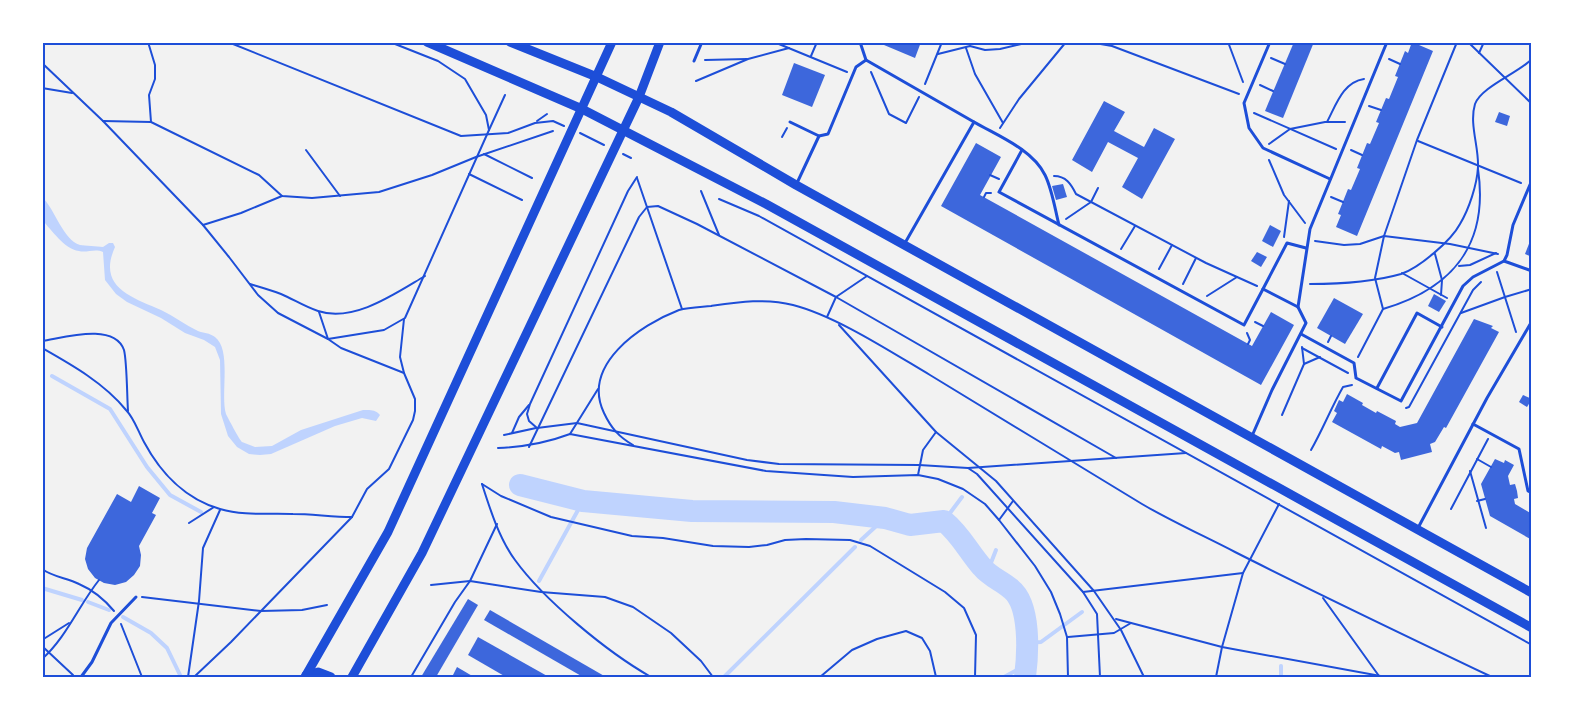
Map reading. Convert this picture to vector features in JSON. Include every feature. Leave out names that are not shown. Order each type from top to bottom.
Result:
[{"type":"main road","points":[[427,42],[582,110],[776,210],[1532,628]]},
{"type":"main road","points":[[510,42],[597,77],[671,112],[796,185],[1532,593]]},
{"type":"main road","points":[[305,676],[388,532],[612,42]]},
{"type":"main road","points":[[352,677],[422,553],[639,97],[660,42]]},
{"type":"main road","points":[[305,676],[318,672],[331,677]]},
{"type":"lane","points":[[694,61],[702,42]]},
{"type":"lane","points":[[860,42],[866,60],[1022,150],[1033,159],[1045,175],[1059,225]]},
{"type":"lane","points":[[1270,42],[1245,103],[1249,128],[1263,148],[1330,179]]},
{"type":"lane","points":[[1251,437],[1306,323],[1298,307],[1310,229],[1387,42]]},
{"type":"lane","points":[[790,122],[819,136],[828,134],[856,67],[866,60]]},
{"type":"lane","points":[[904,245],[974,122]]},
{"type":"lane","points":[[796,185],[819,136]]},
{"type":"lane","points":[[1022,150],[999,192],[1244,325],[1287,243],[1306,248]]},
{"type":"lane","points":[[1300,334],[1354,363],[1356,378],[1401,401],[1463,286],[1473,277],[1504,261],[1513,225],[1532,180]]},
{"type":"lane","points":[[1504,261],[1532,271]]},
{"type":"lane","points":[[1263,289],[1298,307]]},
{"type":"lane","points":[[1377,388],[1417,313],[1442,327]]},
{"type":"lane","points":[[1417,529],[1532,321]]},
{"type":"lane","points":[[1473,424],[1519,449],[1528,491],[1532,493]]},
{"type":"lane","points":[[81,677],[92,662],[117,615],[136,597]]},
{"type":"path","points":[[148,42],[155,65],[155,79],[149,95],[151,122]]},
{"type":"path","points":[[228,42],[461,136],[508,133],[535,123],[553,121],[631,158]]},
{"type":"path","points":[[390,42],[438,61],[465,79],[486,115],[489,130]]},
{"type":"path","points":[[774,42],[854,74]]},
{"type":"path","points":[[811,57],[817,42]]},
{"type":"path","points":[[866,60],[889,114],[906,123],[942,42]]},
{"type":"path","points":[[968,42],[975,74],[1003,123]]},
{"type":"path","points":[[938,54],[968,47],[986,50],[1000,49],[1030,42]]},
{"type":"path","points":[[996,135],[1019,99],[1066,42]]},
{"type":"path","points":[[1089,42],[1112,46],[1247,97]]},
{"type":"path","points":[[1228,42],[1235,56],[1247,97]]},
{"type":"path","points":[[1354,363],[1383,309],[1375,278],[1384,236],[1417,140],[1457,42]]},
{"type":"path","points":[[1468,42],[1532,104]]},
{"type":"path","points":[[1479,53],[1484,42]]},
{"type":"path","points":[[696,81],[748,59],[789,48]]},
{"type":"path","points":[[1264,55],[1285,64]]},
{"type":"path","points":[[1382,56],[1400,64]]},
{"type":"path","points":[[1383,309],[1407,302],[1442,280],[1457,266],[1468,249],[1475,236],[1480,216],[1481,189],[1475,140],[1475,104],[1480,95],[1522,68],[1532,58]]},
{"type":"path","points":[[705,60],[748,59]]},
{"type":"path","points":[[42,63],[103,121],[203,225],[258,295],[278,313],[341,348],[404,373]]},
{"type":"path","points":[[1327,122],[1344,90],[1356,80],[1372,79]]},
{"type":"path","points":[[1253,81],[1274,91]]},
{"type":"path","points":[[42,88],[74,93]]},
{"type":"path","points":[[194,677],[352,517],[367,489],[389,469],[400,449],[413,420],[416,405],[400,357],[405,318],[505,95]]},
{"type":"path","points":[[1362,103],[1381,110]]},
{"type":"path","points":[[1246,109],[1342,151]]},
{"type":"path","points":[[535,123],[547,114]]},
{"type":"path","points":[[103,121],[151,122],[259,175],[282,196]]},
{"type":"path","points":[[782,138],[790,122]]},
{"type":"path","points":[[1310,229],[1289,201],[1263,148],[1290,129],[1327,122],[1354,122]]},
{"type":"path","points":[[203,225],[241,213],[282,196],[312,198],[379,192],[554,131]]},
{"type":"path","points":[[1417,140],[1530,186]]},
{"type":"path","points":[[1344,147],[1362,155]]},
{"type":"path","points":[[306,150],[340,196]]},
{"type":"path","points":[[484,154],[532,178]]},
{"type":"path","points":[[1301,284],[1336,284],[1402,273],[1430,257],[1460,225],[1471,196],[1478,166]]},
{"type":"path","points":[[469,174],[522,200]]},
{"type":"path","points":[[1045,175],[1059,176],[1070,182],[1076,194],[1196,258],[1263,289]]},
{"type":"path","points":[[537,428],[529,421],[527,414],[530,404],[628,191],[637,177],[682,309]]},
{"type":"path","points":[[1059,225],[1091,202],[1098,188]]},
{"type":"path","points":[[701,191],[719,235]]},
{"type":"path","points":[[1324,195],[1343,202]]},
{"type":"path","points":[[719,199],[759,216],[1532,645]]},
{"type":"path","points":[[1287,243],[1284,235],[1289,201]]},
{"type":"path","points":[[529,447],[639,217],[647,207],[658,206],[719,235],[836,297],[1116,458]]},
{"type":"path","points":[[1117,256],[1135,226]]},
{"type":"path","points":[[1308,239],[1344,245],[1360,244],[1384,236],[1507,255]]},
{"type":"path","points":[[1154,276],[1172,245]]},
{"type":"path","points":[[1434,252],[1442,280],[1441,295]]},
{"type":"path","points":[[1457,266],[1470,265],[1496,253]]},
{"type":"path","points":[[1179,290],[1196,258]]},
{"type":"path","points":[[1497,272],[1517,336]]},
{"type":"path","points":[[1402,273],[1455,303]]},
{"type":"path","points":[[250,284],[280,294],[319,312],[346,313],[364,308],[396,293],[425,275]]},
{"type":"path","points":[[826,317],[836,297],[867,276]]},
{"type":"path","points":[[1200,301],[1237,277]]},
{"type":"path","points":[[1461,313],[1532,289]]},
{"type":"path","points":[[570,434],[598,389],[605,367],[621,346],[648,327],[682,309],[755,300],[793,305],[826,317],[904,360],[1144,505],[1322,596],[1492,677]]},
{"type":"path","points":[[319,312],[328,339]]},
{"type":"path","points":[[328,339],[384,330],[405,318]]},
{"type":"path","points":[[837,323],[936,432],[981,468],[1094,591],[1121,630],[1144,677]]},
{"type":"path","points":[[1244,325],[1250,340],[1248,344]]},
{"type":"path","points":[[42,341],[92,332],[114,338],[123,350],[128,411]]},
{"type":"path","points":[[1282,415],[1304,364],[1300,334]]},
{"type":"path","points":[[42,348],[71,364],[111,394],[128,411],[158,465],[169,479],[184,491],[214,507],[253,515],[352,517]]},
{"type":"path","points":[[1302,348],[1356,378],[1353,384],[1343,387],[1311,450]]},
{"type":"path","points":[[598,389],[599,402],[614,430],[633,445]]},
{"type":"path","points":[[512,433],[519,417],[530,404]]},
{"type":"path","points":[[504,435],[577,423],[747,460],[779,464],[981,468],[1186,453]]},
{"type":"path","points":[[918,475],[923,450],[936,432]]},
{"type":"path","points":[[1451,509],[1490,433]]},
{"type":"path","points":[[498,448],[529,447],[570,434],[766,471],[853,477],[918,475],[938,479],[963,489],[985,504],[999,520],[1035,566],[1051,592],[1067,638],[1068,677]]},
{"type":"path","points":[[400,449],[405,452]]},
{"type":"path","points":[[1477,459],[1491,466]]},
{"type":"path","points":[[968,468],[1083,592],[1097,614],[1100,677]]},
{"type":"path","points":[[1470,471],[1486,528]]},
{"type":"path","points":[[651,677],[610,649],[541,592],[513,558],[482,484],[501,496],[551,517],[632,536],[663,538],[713,546],[758,546],[785,540],[806,539],[850,540],[870,546],[945,592],[964,608],[976,635],[975,677]]},
{"type":"path","points":[[1478,501],[1485,499]]},
{"type":"path","points":[[999,520],[1013,501]]},
{"type":"path","points":[[1216,677],[1243,573],[1279,504]]},
{"type":"path","points":[[189,523],[214,507]]},
{"type":"path","points":[[188,677],[199,605],[203,548],[220,509]]},
{"type":"path","points":[[411,677],[470,581],[497,524]]},
{"type":"path","points":[[43,571],[78,583],[106,600],[117,615],[142,677]]},
{"type":"path","points":[[1083,592],[1243,573]]},
{"type":"path","points":[[42,659],[50,652],[99,580]]},
{"type":"path","points":[[431,585],[470,581],[541,592],[605,597],[633,607],[670,633],[701,661],[713,677]]},
{"type":"path","points":[[1322,596],[1379,676]]},
{"type":"path","points":[[136,597],[165,598],[199,605],[261,611],[302,610],[327,604]]},
{"type":"path","points":[[1114,618],[1222,647],[1386,677]]},
{"type":"path","points":[[42,640],[71,622]]},
{"type":"path","points":[[1067,638],[1114,633],[1131,623]]},
{"type":"path","points":[[820,677],[852,650],[877,639],[906,631],[922,638],[930,651],[936,677]]},
{"type":"path","points":[[42,646],[76,677]]},
{"type":"water","points":[[42,197],[74,242],[80,245],[103,247],[113,243],[115,247],[110,272],[120,289],[166,312],[193,329],[215,337],[220,343],[224,362],[226,414],[242,442],[255,447],[272,446],[301,430],[363,410],[374,411],[380,415],[376,421],[362,418],[335,426],[271,454],[249,454],[237,447],[228,436],[221,414],[220,360],[215,347],[127,302],[116,294],[105,280],[103,252],[74,250],[63,243],[42,220]]},
{"type":"building","points":[[886,42],[921,42],[915,58],[884,45]]},
{"type":"building","points":[[1294,42],[1314,42],[1283,118],[1265,111]]},
{"type":"building","points":[[1412,42],[1433,51],[1357,236],[1336,227],[1341,215],[1338,214],[1348,189],[1351,190],[1360,169],[1357,168],[1367,143],[1370,144],[1379,123],[1376,122],[1386,98],[1389,99],[1405,51],[1408,53]]},
{"type":"building","points":[[794,63],[825,75],[812,107],[782,95]]},
{"type":"building","points":[[1104,101],[1125,112],[1114,131],[1144,147],[1154,128],[1175,139],[1142,199],[1122,187],[1138,158],[1108,142],[1092,172],[1072,160]]},
{"type":"building","points":[[1499,112],[1510,116],[1507,126],[1495,122]]},
{"type":"building","points":[[976,143],[1001,157],[980,195],[1252,346],[1271,312],[1294,325],[1261,385],[941,206]]},
{"type":"building","points":[[1063,184],[1067,197],[1056,200],[1052,186]]},
{"type":"building","points":[[1270,225],[1281,231],[1273,247],[1262,241]]},
{"type":"building","points":[[1532,236],[1532,257],[1525,254]]},
{"type":"building","points":[[1257,252],[1267,257],[1261,267],[1251,261]]},
{"type":"building","points":[[1434,294],[1446,301],[1439,312],[1428,306]]},
{"type":"building","points":[[1334,298],[1363,314],[1345,344],[1317,328]]},
{"type":"building","points":[[1474,319],[1493,326],[1491,328],[1499,332],[1446,428],[1444,427],[1435,442],[1430,444],[1432,452],[1401,460],[1399,452],[1395,453],[1382,446],[1381,449],[1332,422],[1337,413],[1334,411],[1339,400],[1343,402],[1347,394],[1376,413],[1377,411],[1396,421],[1395,424],[1400,427],[1417,423]]},
{"type":"building","points":[[1523,395],[1532,399],[1527,407],[1519,402]]},
{"type":"building","points":[[1495,459],[1504,463],[1505,460],[1514,465],[1508,476],[1510,485],[1515,484],[1517,491],[1518,498],[1514,499],[1515,504],[1532,514],[1532,540],[1490,516],[1481,484]]},
{"type":"building","points":[[139,486],[160,498],[152,513],[156,515],[139,546],[140,566],[126,582],[115,585],[104,583],[95,578],[88,569],[85,559],[87,548],[117,494],[131,502]]},
{"type":"building","points":[[468,599],[478,605],[436,677],[421,677]]},
{"type":"building","points":[[490,610],[606,677],[583,677],[484,620]]},
{"type":"building","points":[[478,637],[549,677],[506,677],[468,655]]},
{"type":"building","points":[[457,667],[474,677],[452,677]]},
{"type":"waterway","points":[[52,376],[110,409],[147,467],[170,495],[201,512]]},
{"type":"waterway","points":[[520,485],[583,501],[692,511],[834,512],[885,518],[910,525],[944,521],[985,570],[1017,596],[1022,606],[1027,630],[1025,677]]},
{"type":"waterway","points":[[944,521],[962,497]]},
{"type":"waterway","points":[[539,581],[583,501]]},
{"type":"waterway","points":[[861,540],[885,518]]},
{"type":"waterway","points":[[724,677],[855,547]]},
{"type":"waterway","points":[[987,573],[996,550]]},
{"type":"waterway","points":[[42,588],[82,600]]},
{"type":"waterway","points":[[88,602],[109,610]]},
{"type":"waterway","points":[[1026,643],[1041,642],[1082,612]]},
{"type":"waterway","points":[[123,617],[151,633],[167,648],[181,677]]},
{"type":"waterway","points":[[1281,666],[1281,677]]},
{"type":"waterway","points":[[1004,677],[1017,670],[1026,669]]}]
